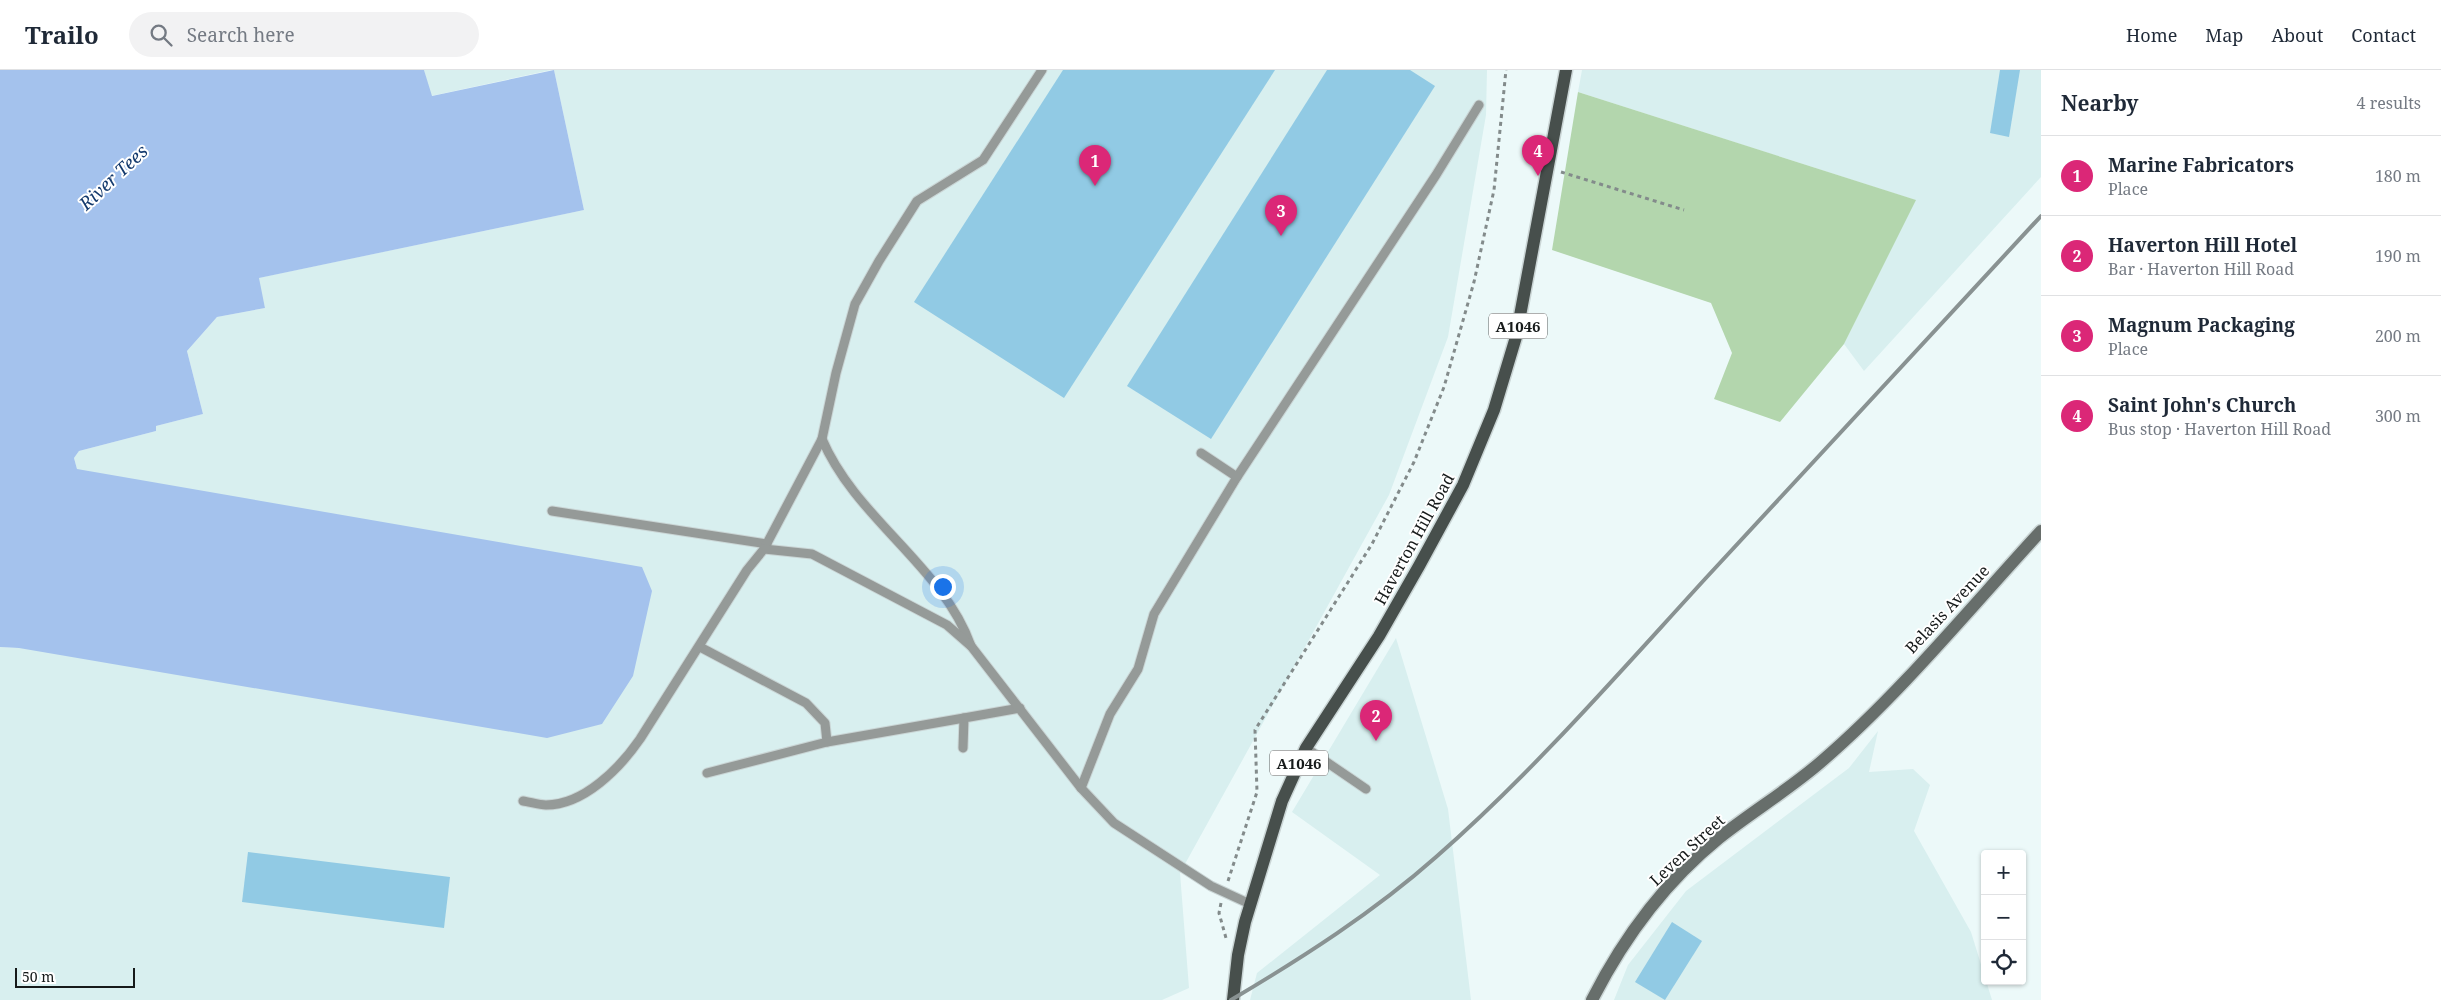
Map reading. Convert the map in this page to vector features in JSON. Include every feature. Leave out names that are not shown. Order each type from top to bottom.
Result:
[{"type":"main road","name":"Haverton Hill Road","points":[[1233,1000],[1238,955],[1250,904],[1282,801],[1306,748],[1379,636],[1463,485],[1494,410],[1516,337],[1566,70]]},
{"type":"main road","name":"Belasis Avenue","points":[[1877,709],[2041,531]]},
{"type":"main road","name":"Leven Street","points":[[1592,1000],[1634,928],[1666,890],[1718,839],[1822,762],[1877,709]]},
{"type":"lane","points":[[523,801],[547,805],[576,798],[610,776],[627,758],[700,647],[747,570],[766,547],[822,439],[836,373],[855,304],[879,261],[917,201],[983,160],[1042,70]]},
{"type":"lane","points":[[1081,788],[1110,714],[1138,669],[1154,614],[1237,477],[1436,175],[1479,105]]},
{"type":"lane","points":[[822,439],[829,454],[860,501],[908,553],[959,618],[971,646]]},
{"type":"lane","points":[[1201,452],[1237,477]]},
{"type":"lane","points":[[552,511],[812,554],[947,625],[971,646],[1081,788],[1114,823],[1211,886],[1250,904]]},
{"type":"lane","points":[[700,647],[806,704],[825,723],[827,742]]},
{"type":"lane","points":[[707,773],[827,742],[1020,708]]},
{"type":"lane","points":[[963,748],[964,718]]},
{"type":"lane","points":[[1306,748],[1366,790]]},
{"type":"path","points":[[1226,946],[1226,936],[1219,913],[1224,892],[1257,792],[1255,730],[1372,544],[1414,462],[1444,388],[1474,282],[1494,190],[1506,70]]},
{"type":"path","points":[[1548,169],[1684,210]]},
{"type":"shaded area","points":[[424,70],[551,70],[431,96]]},
{"type":"shaded area","points":[[554,70],[1487,70],[1486,115],[1448,337],[1389,495],[1180,873],[1189,988],[1162,1000],[0,1000],[0,647],[19,648],[77,469],[74,458],[79,451],[156,431],[156,426],[203,414],[187,351],[217,317],[265,308],[258,278],[584,210]]},
{"type":"shaded area","points":[[1582,70],[2041,70],[2041,177],[1864,371],[1844,344],[1915,200],[1578,92]]},
{"type":"shaded area","points":[[1396,638],[1448,809],[1471,1000],[1250,1000],[1257,973],[1380,875],[1292,812]]},
{"type":"shaded area","points":[[1878,731],[1869,772],[1913,769],[1930,785],[1914,831],[1971,932],[1981,964],[1981,985],[1987,985],[1992,1000],[1614,1000],[1628,965],[1686,891],[1849,768]]},
{"type":"green space","points":[[1578,92],[1916,200],[1844,344],[1780,422],[1714,399],[1732,353],[1711,303],[1552,250]]},
{"type":"water","name":"River Tees","points":[[0,70],[424,70],[432,96],[554,70],[584,210],[259,278],[265,308],[217,317],[187,351],[203,414],[156,426],[156,431],[79,451],[74,458],[77,469],[642,567],[652,591],[633,676],[602,724],[547,738],[19,648],[0,647]]},
{"type":"building","points":[[1063,70],[1275,70],[1064,398],[914,302]]},
{"type":"building","points":[[1327,70],[1410,70],[1435,86],[1211,439],[1127,386]]},
{"type":"building","points":[[2000,70],[2020,70],[2009,137],[1990,133]]},
{"type":"building","points":[[248,852],[450,877],[444,928],[242,902]]},
{"type":"building","points":[[1672,922],[1702,941],[1665,1000],[1635,982]]},
{"type":"railway","points":[[1231,1000],[1311,951],[1388,897],[1472,825],[1541,757],[2041,216]]},
{"type":"place","name":"Saint John's Church","points":[[1538,176]]},
{"type":"place","name":"Marine Fabricators","points":[[1095,186]]},
{"type":"place","name":"Magnum Packaging","points":[[1281,236]]},
{"type":"place","name":"Haverton Hill Hotel","points":[[1376,741]]}]
